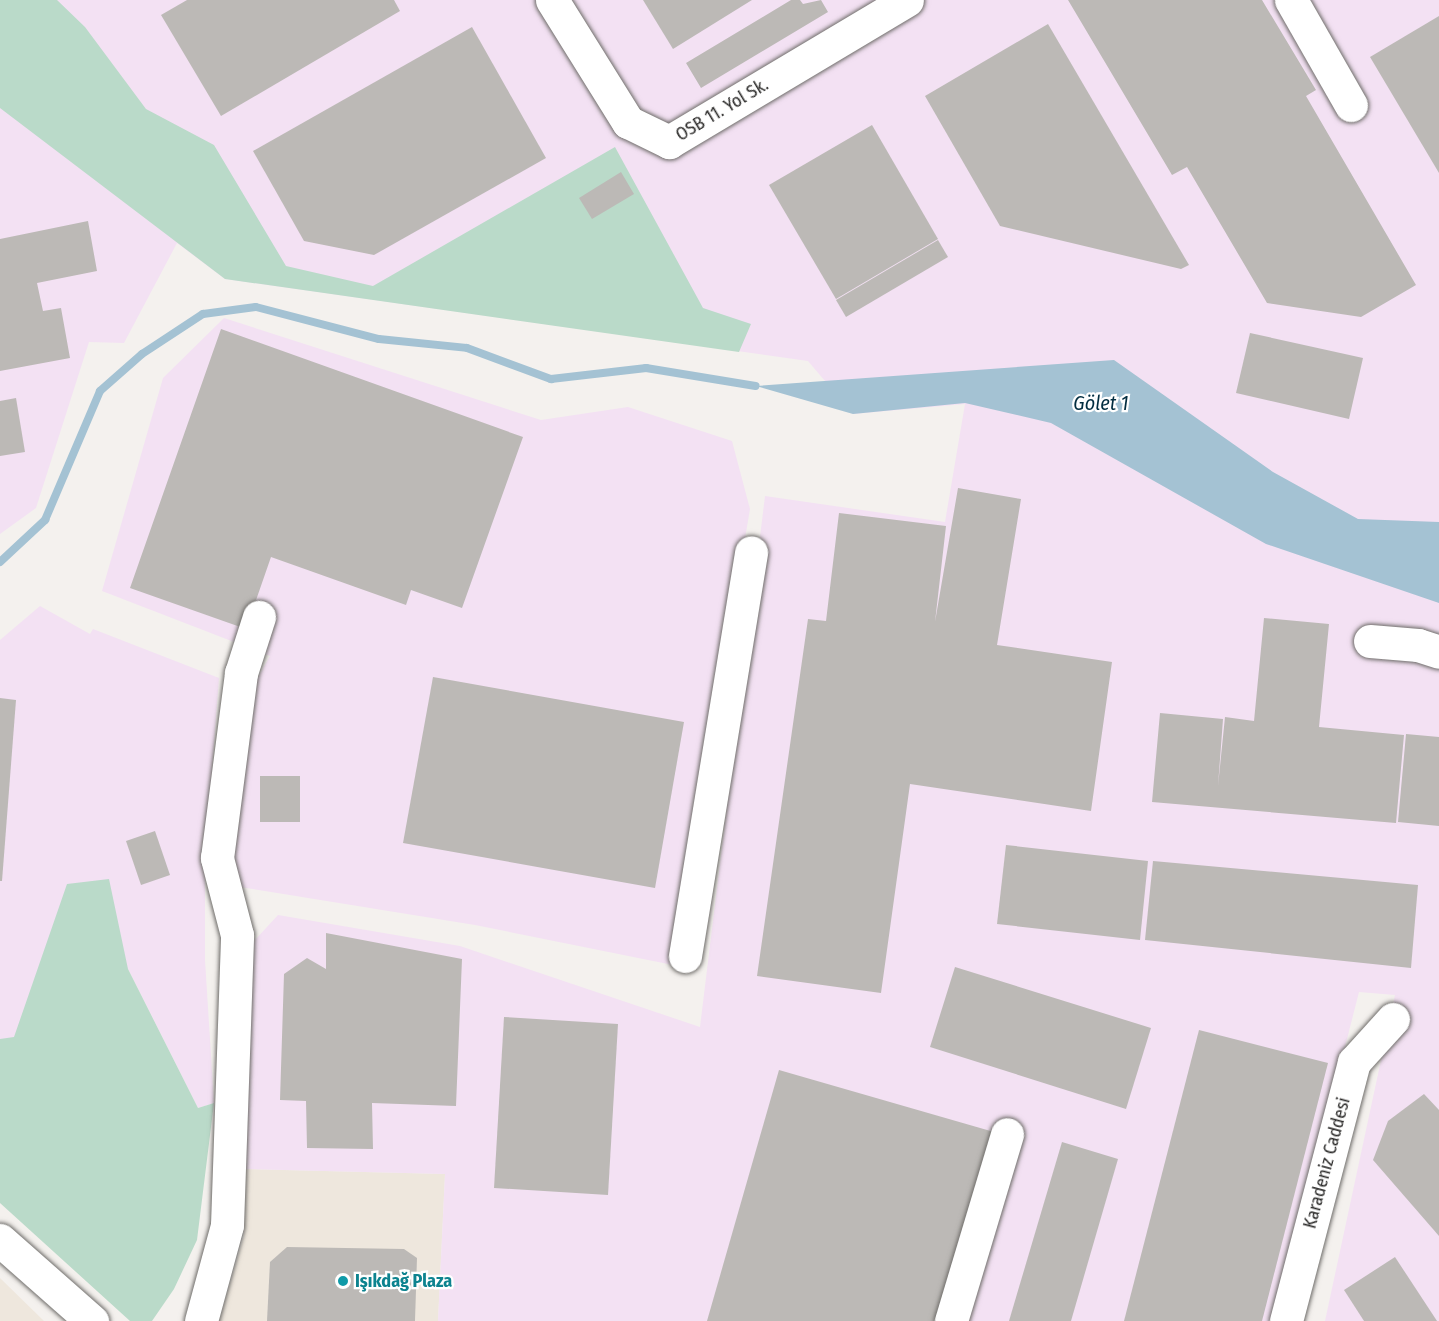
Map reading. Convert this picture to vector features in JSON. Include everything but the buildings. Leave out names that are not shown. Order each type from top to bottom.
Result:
[{"type":"street","name":"OSB 11. Yol Sk.","points":[[552,0],[628,122],[669,142],[907,0]]},
{"type":"street","points":[[1291,0],[1351,105]]},
{"type":"street","points":[[685,956],[751,552]]},
{"type":"street","points":[[201,1321],[227,1225],[237,958],[237,935],[217,858],[241,673],[259,617]]},
{"type":"street","points":[[1370,641],[1418,645],[1439,652]]},
{"type":"street","name":"Karadeniz Caddesi","points":[[1286,1321],[1354,1062],[1393,1019]]},
{"type":"street","points":[[951,1321],[1007,1134]]},
{"type":"street","points":[[0,1240],[92,1321]]},
{"type":"shaded area","points":[[0,0],[1439,0],[1439,1321],[1325,1321],[1395,995],[1359,992],[1275,1321],[438,1321],[445,1174],[244,1169],[254,941],[278,915],[460,946],[700,1027],[765,496],[945,522],[965,404],[853,414],[808,361],[225,279],[177,243],[124,343],[89,342],[36,508],[0,534]]},
{"type":"shaded area","points":[[224,318],[541,420],[628,407],[732,441],[750,509],[673,965],[475,925],[240,887],[230,863],[254,684],[270,656],[102,591],[163,378]]},
{"type":"shaded area","points":[[40,606],[90,634],[93,629],[219,678],[205,865],[205,960],[214,1103],[198,1108],[128,969],[24,1043],[0,1046],[0,640]]},
{"type":"shaded area","points":[[244,1169],[445,1174],[438,1321],[219,1321],[244,1236]]},
{"type":"shaded area","points":[[0,1278],[44,1321],[0,1321]]},
{"type":"green space","points":[[0,0],[57,0],[85,27],[146,109],[214,145],[286,266],[373,286],[615,147],[703,308],[751,324],[739,352],[225,279],[0,108]]},
{"type":"green space","points":[[109,879],[128,969],[198,1108],[214,1103],[197,1240],[174,1289],[152,1321],[130,1321],[0,1203],[0,1039],[14,1037],[67,884]]},
{"type":"water","name":"Gölet 1","points":[[1114,360],[1273,472],[1358,519],[1439,522],[1439,603],[1266,544],[1051,423],[965,403],[853,414],[756,386]]},
{"type":"waterway","points":[[0,562],[45,520],[100,391],[142,354],[203,314],[256,307],[379,339],[467,348],[551,379],[646,368],[756,386]]},
{"type":"place","name":"Işıkdağ Plaza","points":[[343,1281]]}]
